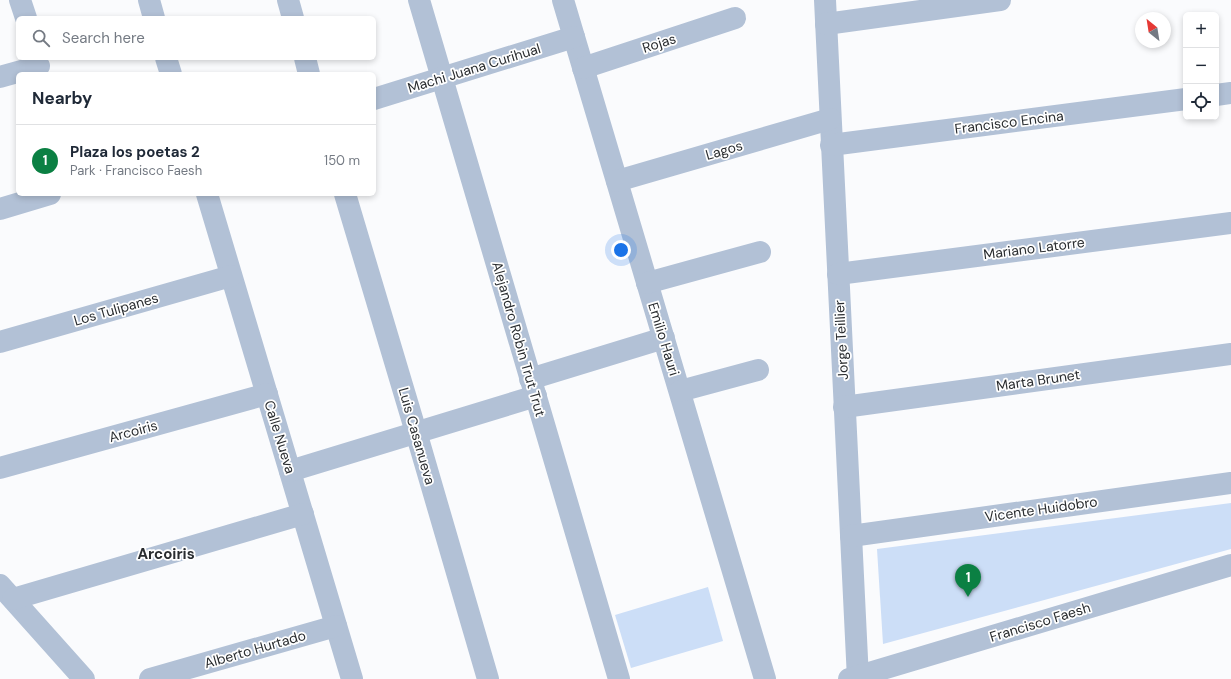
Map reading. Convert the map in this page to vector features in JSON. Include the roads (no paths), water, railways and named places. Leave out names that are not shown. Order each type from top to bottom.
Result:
[{"type":"street","points":[[20,0],[25,16]]},
{"type":"street","points":[[149,0],[153,16]]},
{"type":"street","points":[[288,0],[292,16]]},
{"type":"street","name":"Alejandro Robin Trut Trut","points":[[419,0],[619,679]]},
{"type":"street","name":"Emilio Hauri","points":[[563,0],[765,679]]},
{"type":"street","name":"Jorge Teillier","points":[[825,0],[851,536],[855,678]]},
{"type":"street","points":[[826,24],[1000,0]]},
{"type":"street","name":"Rojas","points":[[583,68],[735,18]]},
{"type":"street","name":"Machi Juana Curihual","points":[[376,98],[574,37]]},
{"type":"street","points":[[167,60],[170,72]]},
{"type":"street","points":[[306,60],[308,72]]},
{"type":"street","points":[[18,72],[39,66]]},
{"type":"street","points":[[0,77],[16,72]]},
{"type":"street","points":[[1219,95],[1231,93]]},
{"type":"street","name":"Francisco Encina","points":[[832,145],[1183,99]]},
{"type":"street","name":"Lagos","points":[[617,181],[830,119]]},
{"type":"street","points":[[0,209],[43,196]]},
{"type":"street","name":"Calle Nueva","points":[[208,196],[352,679]]},
{"type":"street","name":"Luis Casanueva","points":[[346,196],[488,679]]},
{"type":"street","name":"Mariano Latorre","points":[[838,274],[1231,223]]},
{"type":"street","points":[[647,283],[760,252]]},
{"type":"street","name":"Los Tulipanes","points":[[0,342],[231,276]]},
{"type":"street","points":[[290,470],[416,432],[664,338]]},
{"type":"street","name":"Marta Brunet","points":[[844,407],[1231,354]]},
{"type":"street","points":[[680,391],[758,370]]},
{"type":"street","name":"Arcoiris","points":[[0,468],[267,394]]},
{"type":"street","name":"Vicente Huidobro","points":[[851,536],[1231,483]]},
{"type":"street","points":[[84,679],[6,592],[303,514]]},
{"type":"street","name":"Francisco Faesh","points":[[855,678],[1231,565]]},
{"type":"street","name":"Alberto Hurtado","points":[[150,679],[336,626]]},
{"type":"place","name":"Plaza los poetas 2","points":[[968,597]]},
{"type":"district","name":"Arcoiris","points":[[166,554]]}]
